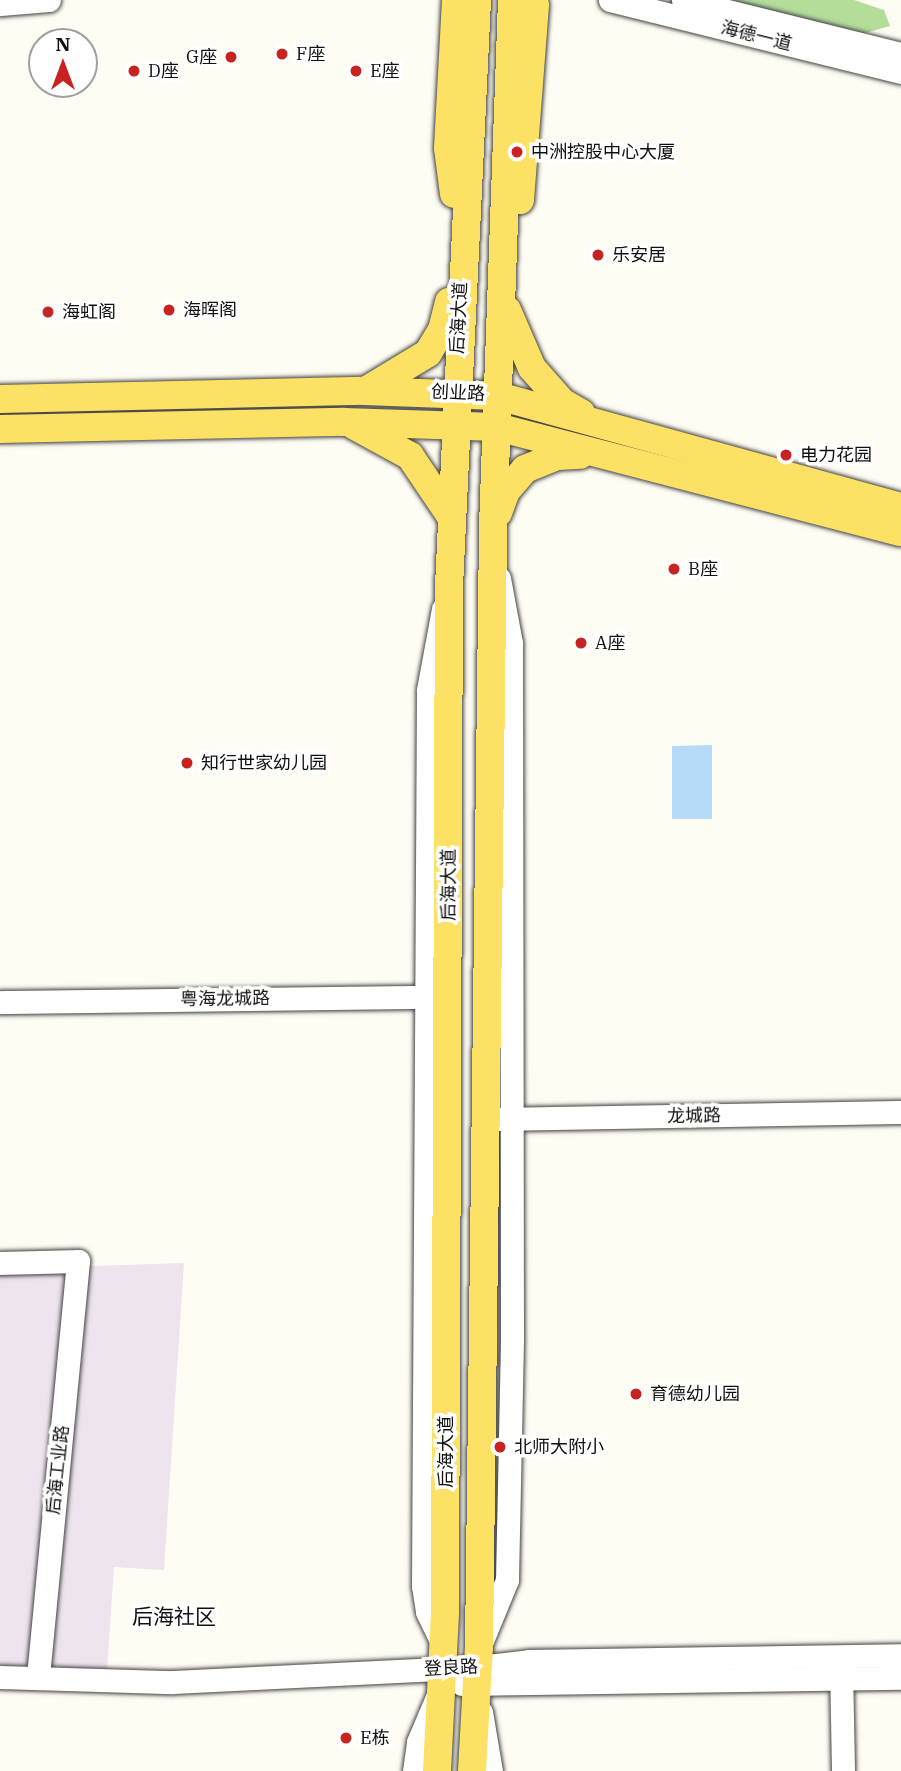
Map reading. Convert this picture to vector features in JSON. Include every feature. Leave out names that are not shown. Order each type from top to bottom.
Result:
[{"type":"main road","name":"后海大道","points":[[437,1771],[443,1667],[438,997],[454,424],[472,77],[462,1]]},
{"type":"main road","points":[[364,391],[428,354],[435,344],[463,241],[448,148],[462,1]]},
{"type":"main road","name":"后海大道","points":[[472,1771],[498,1119],[493,539],[509,62],[529,2]]},
{"type":"main road","points":[[503,260],[526,170],[529,2]]},
{"type":"main road","points":[[501,293],[532,368],[562,402],[601,425]]},
{"type":"main road","name":"创业路","points":[[0,399],[364,391],[456,391],[498,396],[901,507]]},
{"type":"main road","points":[[344,422],[377,435],[410,456],[452,518]]},
{"type":"main road","name":"创业路","points":[[0,429],[344,422],[497,427],[901,532]]},
{"type":"main road","points":[[493,539],[506,491],[525,469],[558,456],[597,454]]},
{"type":"street","points":[[0,4],[49,0]]},
{"type":"street","name":"海德一道","points":[[611,0],[901,72]]},
{"type":"street","name":"海德一道","points":[[683,0],[901,54]]},
{"type":"street","name":"粤海龙城路","points":[[0,1002],[438,997]]},
{"type":"street","name":"龙城路","points":[[498,1119],[901,1112]]},
{"type":"street","name":"后海工业路","points":[[0,1263],[78,1261],[38,1678]]},
{"type":"street","name":"登良路","points":[[0,1677],[173,1682],[443,1667],[478,1673],[529,1661],[901,1655]]},
{"type":"street","points":[[841,1656],[843,1771]]},
{"type":"street","points":[[414,1771],[418,1742],[443,1667]]},
{"type":"street","points":[[491,1771],[478,1673],[901,1678]]},
{"type":"shaded area","points":[[184,1263],[164,1570],[114,1567],[107,1672],[0,1665],[0,1269]]},
{"type":"green space","points":[[716,0],[854,0],[884,10],[890,26],[858,35]]},
{"type":"water","points":[[712,745],[712,819],[672,819],[672,746]]},
{"type":"place","name":"F座","points":[[282,54]]},
{"type":"place","name":"G座","points":[[231,57]]},
{"type":"place","name":"D座","points":[[134,71]]},
{"type":"place","name":"E座","points":[[356,71]]},
{"type":"place","name":"中洲控股中心大厦","points":[[517,152]]},
{"type":"place","name":"乐安居","points":[[598,255]]},
{"type":"place","name":"海晖阁","points":[[169,310]]},
{"type":"place","name":"海虹阁","points":[[48,312]]},
{"type":"place","name":"电力花园","points":[[786,455]]},
{"type":"place","name":"B座","points":[[674,569]]},
{"type":"place","name":"A座","points":[[581,643]]},
{"type":"place","name":"知行世家幼儿园","points":[[187,763]]},
{"type":"place","name":"育德幼儿园","points":[[636,1394]]},
{"type":"place","name":"北师大附小","points":[[500,1447]]},
{"type":"place","name":"E栋","points":[[346,1738]]},
{"type":"district","name":"后海社区","points":[[174,1616]]}]
